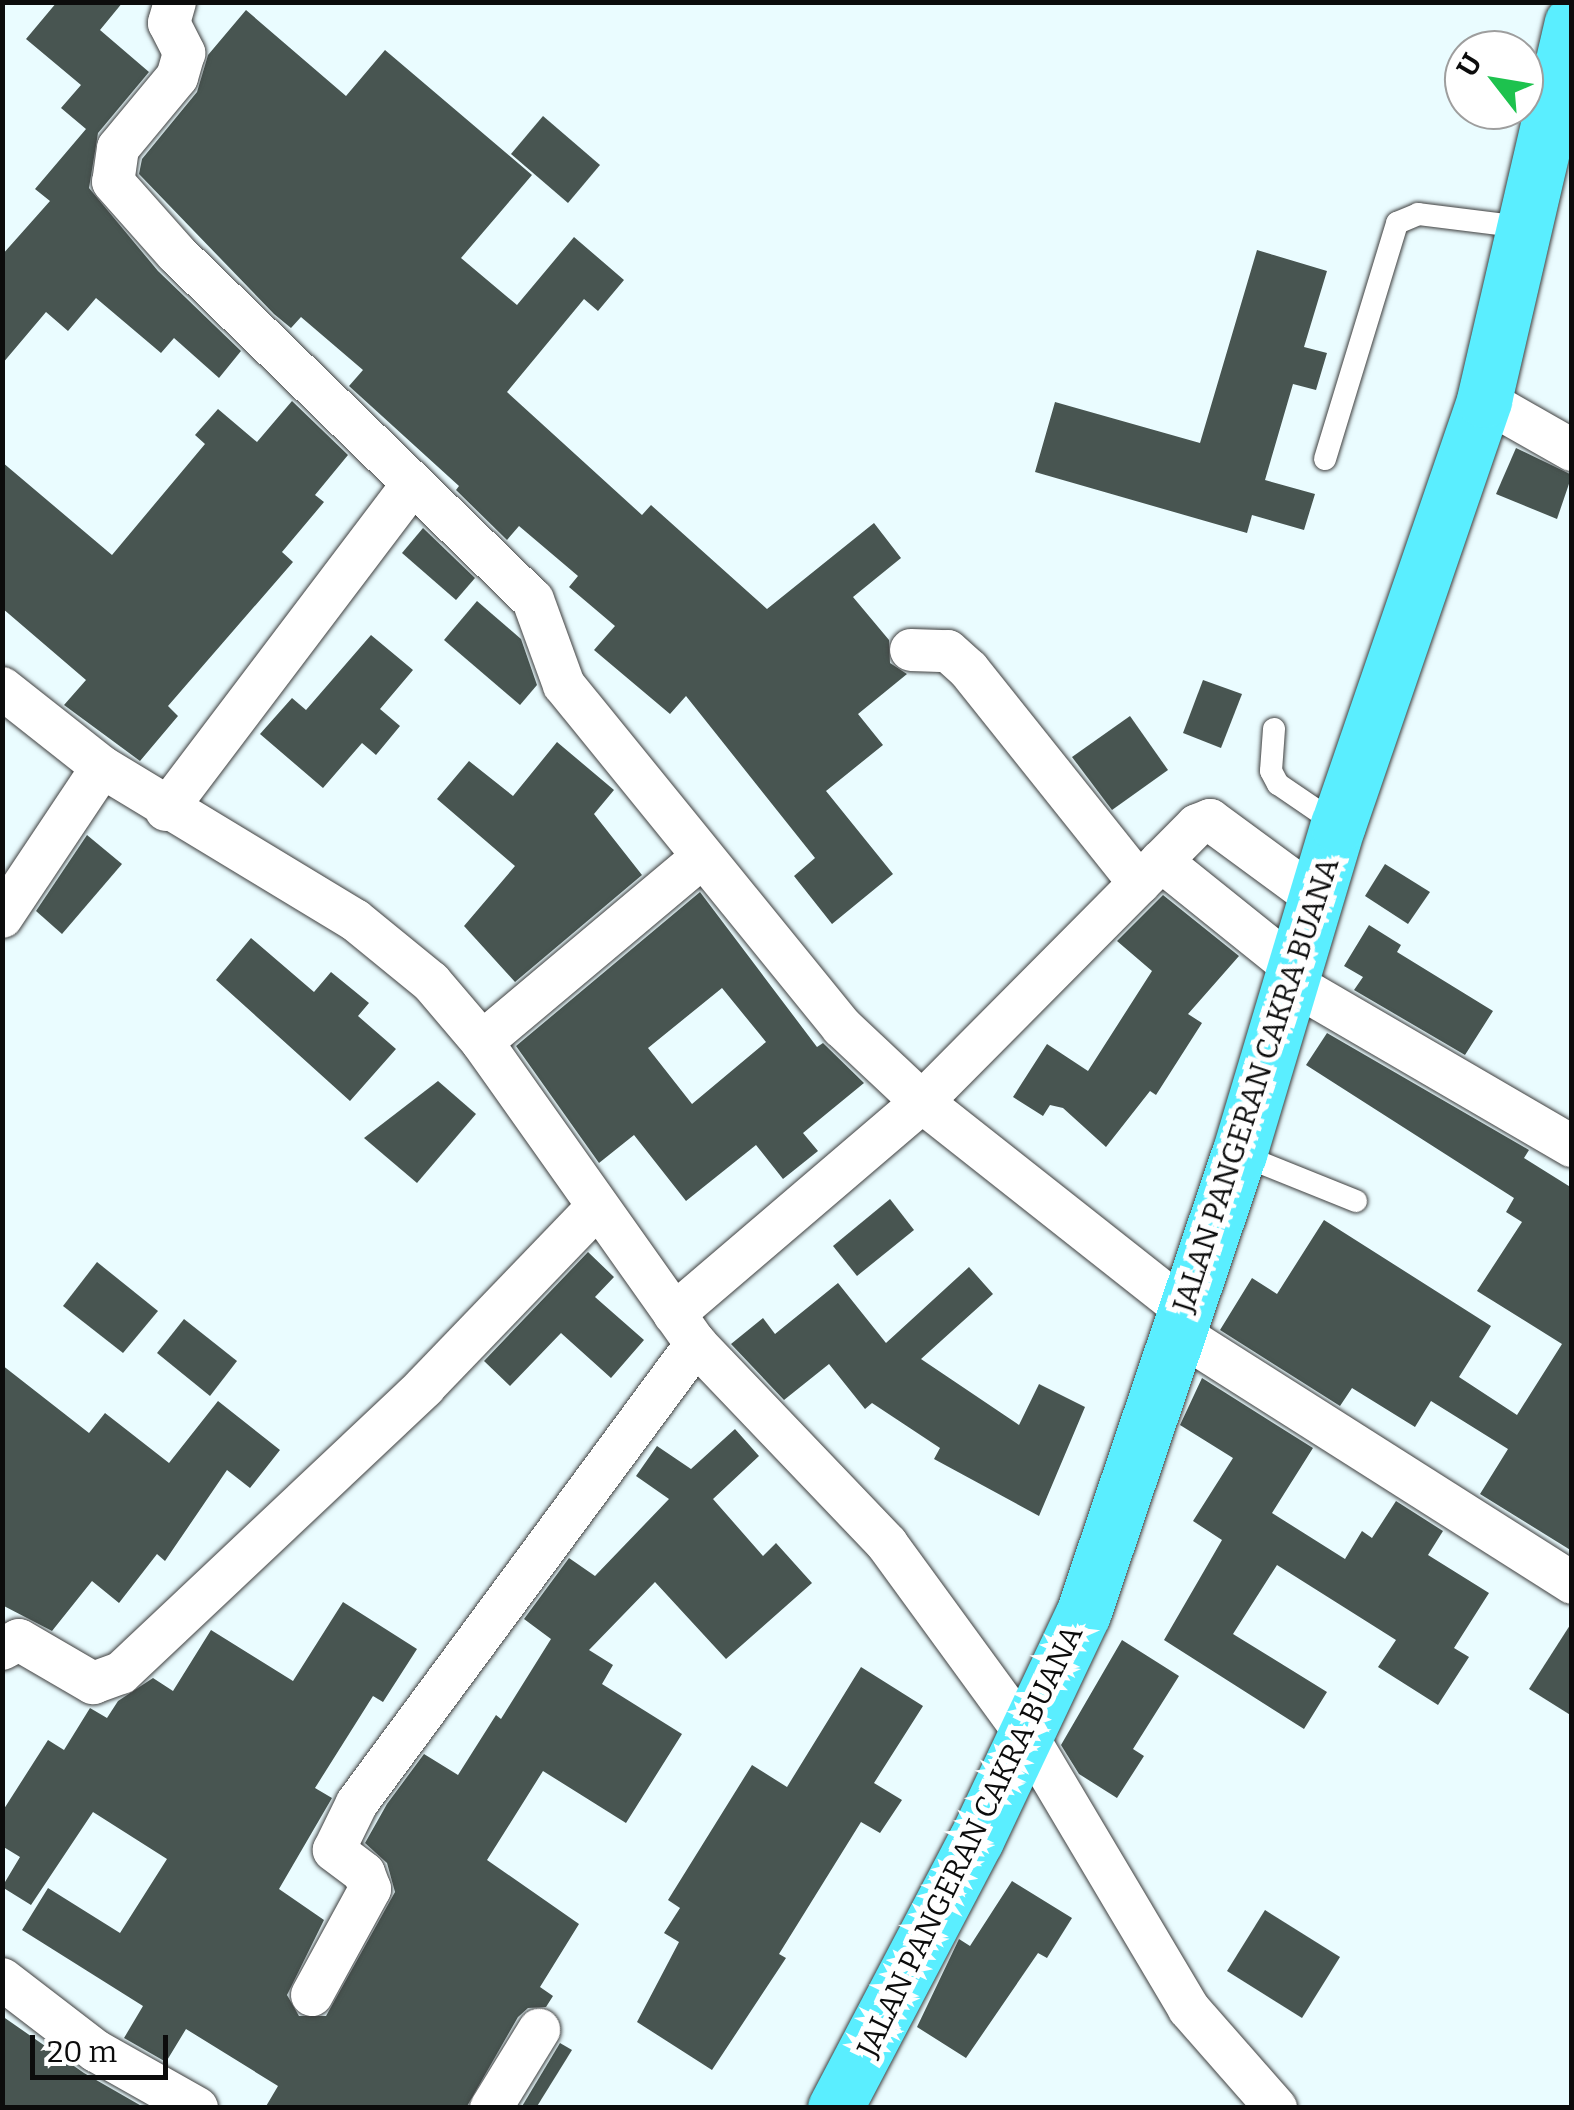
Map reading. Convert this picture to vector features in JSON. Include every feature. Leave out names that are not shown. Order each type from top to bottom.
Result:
[{"type":"main road","name":"JALAN PANGERAN CAKRA BUANA","points":[[835,2108],[1027,1736],[1083,1614],[1239,1154],[1338,825],[1484,400],[1572,22]]},
{"type":"street","points":[[176,2],[169,24],[184,52],[177,77],[118,148],[113,182],[412,485],[532,600],[564,685],[842,1027],[922,1102],[1181,1321],[1572,1583]]},
{"type":"street","points":[[1484,400],[1572,450]]},
{"type":"street","points":[[166,810],[412,485]]},
{"type":"street","points":[[911,650],[948,651],[1150,872],[1292,975],[1572,1146]]},
{"type":"street","points":[[9,708],[166,810],[399,952],[482,1042],[595,1209],[685,1329],[887,1544],[1027,1736],[1189,2009],[1276,2108]]},
{"type":"street","points":[[2,917],[102,768]]},
{"type":"street","points":[[312,1995],[370,1889],[364,1872],[334,1850],[357,1803],[685,1329],[922,1102],[1150,872],[1210,820],[1315,896]]},
{"type":"street","points":[[482,1042],[701,858]]},
{"type":"street","points":[[2,1649],[19,1640],[93,1683],[121,1673],[424,1386],[595,1209]]},
{"type":"street","points":[[2,1979],[96,2051],[196,2108]]},
{"type":"street","points":[[491,2108],[539,2030]]},
{"type":"lane","points":[[1325,459],[1397,223],[1418,214],[1522,227]]},
{"type":"lane","points":[[1274,729],[1271,771],[1278,784],[1338,825]]},
{"type":"lane","points":[[1239,1154],[1356,1201]]},
{"type":"building","points":[[57,2],[123,2],[100,30],[149,72],[98,133],[89,188],[158,271],[241,351],[219,378],[174,338],[161,353],[96,298],[68,331],[46,312],[2,364],[2,255],[50,201],[35,189],[86,129],[61,108],[81,85],[26,39]]},
{"type":"building","points":[[246,10],[346,96],[385,50],[532,175],[461,258],[517,305],[574,237],[624,280],[598,311],[584,299],[507,392],[642,515],[651,505],[767,609],[874,523],[901,558],[853,597],[889,640],[890,663],[907,674],[858,714],[883,745],[826,791],[893,874],[832,924],[794,876],[815,858],[686,696],[670,714],[594,650],[615,626],[569,587],[578,576],[519,526],[507,540],[456,490],[459,486],[349,386],[363,370],[301,317],[291,328],[274,314],[139,174],[142,159],[197,92],[208,55]]},
{"type":"building","points":[[543,116],[600,165],[568,203],[511,154]]},
{"type":"building","points":[[1257,250],[1327,271],[1304,347],[1327,353],[1316,390],[1293,384],[1265,480],[1315,494],[1304,530],[1252,515],[1247,533],[1035,472],[1055,402],[1200,443]]},
{"type":"building","points":[[292,401],[348,455],[315,495],[324,502],[282,552],[293,562],[168,706],[178,716],[140,761],[64,705],[86,680],[2,608],[2,462],[112,555],[205,444],[195,435],[218,409],[257,442]]},
{"type":"building","points":[[1516,448],[1572,475],[1557,519],[1496,494]]},
{"type":"building","points":[[423,528],[475,578],[456,600],[402,553]]},
{"type":"building","points":[[477,601],[521,639],[537,685],[520,705],[444,640]]},
{"type":"building","points":[[371,635],[413,670],[380,709],[400,726],[376,755],[362,743],[323,788],[260,734],[292,698],[306,710]]},
{"type":"building","points":[[1203,680],[1242,694],[1221,748],[1183,733]]},
{"type":"building","points":[[1130,716],[1168,770],[1112,810],[1072,757]]},
{"type":"building","points":[[557,742],[614,790],[594,814],[642,875],[515,982],[464,926],[515,866],[437,799],[469,761],[513,796]]},
{"type":"building","points":[[87,835],[122,864],[62,934],[36,911]]},
{"type":"building","points":[[1385,864],[1430,892],[1408,924],[1365,896]]},
{"type":"building","points":[[700,892],[817,1047],[823,1043],[864,1083],[803,1133],[818,1151],[783,1179],[756,1145],[686,1201],[634,1135],[599,1163],[516,1046]],"holes":[[[722,988],[766,1042],[692,1104],[648,1048]]]},
{"type":"building","points":[[1163,895],[1239,956],[1188,1014],[1202,1023],[1156,1095],[1150,1091],[1106,1147],[1063,1108],[1050,1105],[1043,1116],[1013,1097],[1047,1044],[1088,1071],[1152,971],[1117,941]]},
{"type":"building","points":[[1369,925],[1401,945],[1397,952],[1493,1011],[1465,1055],[1354,990],[1363,977],[1344,966]]},
{"type":"building","points":[[251,938],[314,992],[331,972],[369,1003],[358,1016],[396,1049],[350,1101],[216,980]]},
{"type":"building","points":[[1327,1033],[1529,1150],[1524,1158],[1572,1188],[1572,1551],[1480,1494],[1508,1449],[1431,1401],[1415,1427],[1352,1388],[1340,1406],[1220,1330],[1252,1278],[1277,1294],[1324,1220],[1491,1326],[1459,1377],[1517,1415],[1562,1344],[1477,1291],[1522,1222],[1506,1212],[1514,1198],[1306,1065]]},
{"type":"building","points":[[438,1081],[476,1114],[417,1183],[364,1138]]},
{"type":"building","points":[[890,1199],[914,1230],[857,1276],[833,1246]]},
{"type":"building","points":[[588,1252],[614,1277],[595,1297],[644,1340],[611,1378],[561,1333],[510,1386],[484,1361]]},
{"type":"building","points":[[97,1262],[158,1311],[123,1353],[63,1306]]},
{"type":"building","points":[[969,1267],[993,1294],[921,1359],[1019,1425],[1039,1384],[1085,1407],[1039,1516],[934,1459],[940,1448],[872,1403],[865,1409],[829,1364],[784,1400],[731,1344],[763,1318],[775,1334],[838,1283],[886,1343]]},
{"type":"building","points":[[184,1319],[237,1361],[210,1396],[157,1353]]},
{"type":"building","points":[[2,1365],[89,1433],[105,1413],[169,1463],[218,1401],[280,1450],[250,1488],[227,1470],[165,1561],[157,1554],[119,1603],[92,1581],[52,1631],[2,1605]]},
{"type":"building","points":[[1202,1378],[1313,1448],[1272,1513],[1345,1559],[1362,1531],[1372,1538],[1396,1501],[1443,1531],[1428,1555],[1489,1593],[1454,1648],[1469,1657],[1438,1705],[1378,1667],[1396,1640],[1277,1565],[1233,1634],[1327,1692],[1304,1729],[1164,1640],[1222,1540],[1193,1521],[1233,1458],[1180,1425]]},
{"type":"building","points":[[735,1429],[759,1456],[713,1499],[763,1556],[776,1543],[812,1583],[726,1659],[655,1582],[589,1650],[613,1665],[602,1684],[682,1734],[626,1823],[543,1771],[487,1860],[579,1924],[540,1987],[553,1996],[546,2007],[528,2008],[518,2017],[466,2108],[265,2108],[278,2086],[186,2029],[166,2062],[124,2038],[143,2006],[22,1930],[48,1888],[120,1933],[167,1859],[93,1812],[31,1905],[2,1887],[20,1857],[2,1846],[2,1812],[48,1740],[64,1750],[90,1708],[107,1718],[118,1701],[153,1678],[173,1691],[211,1630],[293,1681],[343,1602],[417,1649],[383,1702],[373,1696],[315,1788],[332,1798],[279,1889],[324,1920],[287,1995],[299,2016],[326,2016],[395,1892],[387,1863],[365,1843],[387,1804],[424,1754],[458,1775],[496,1715],[501,1719],[551,1639],[524,1619],[569,1558],[595,1576],[669,1499],[636,1476],[657,1446],[691,1469]]},
{"type":"building","points":[[1572,1622],[1572,1716],[1529,1689]]},
{"type":"building","points":[[1122,1640],[1179,1676],[1133,1749],[1144,1756],[1117,1798],[1079,1774],[1061,1745]]},
{"type":"building","points":[[861,1667],[923,1706],[874,1783],[902,1800],[880,1833],[861,1822],[779,1954],[786,1958],[712,2070],[637,2022],[679,1942],[664,1933],[680,1908],[668,1900],[752,1765],[787,1787]]},
{"type":"building","points":[[1012,1881],[1072,1918],[1047,1958],[1038,1953],[966,2058],[917,2027],[959,1939],[970,1946]]},
{"type":"building","points":[[1265,1910],[1340,1957],[1302,2018],[1227,1971]]},
{"type":"building","points":[[2,2016],[84,2073],[145,2108],[2,2108]]},
{"type":"building","points":[[560,2043],[572,2050],[536,2108],[521,2108]]}]
